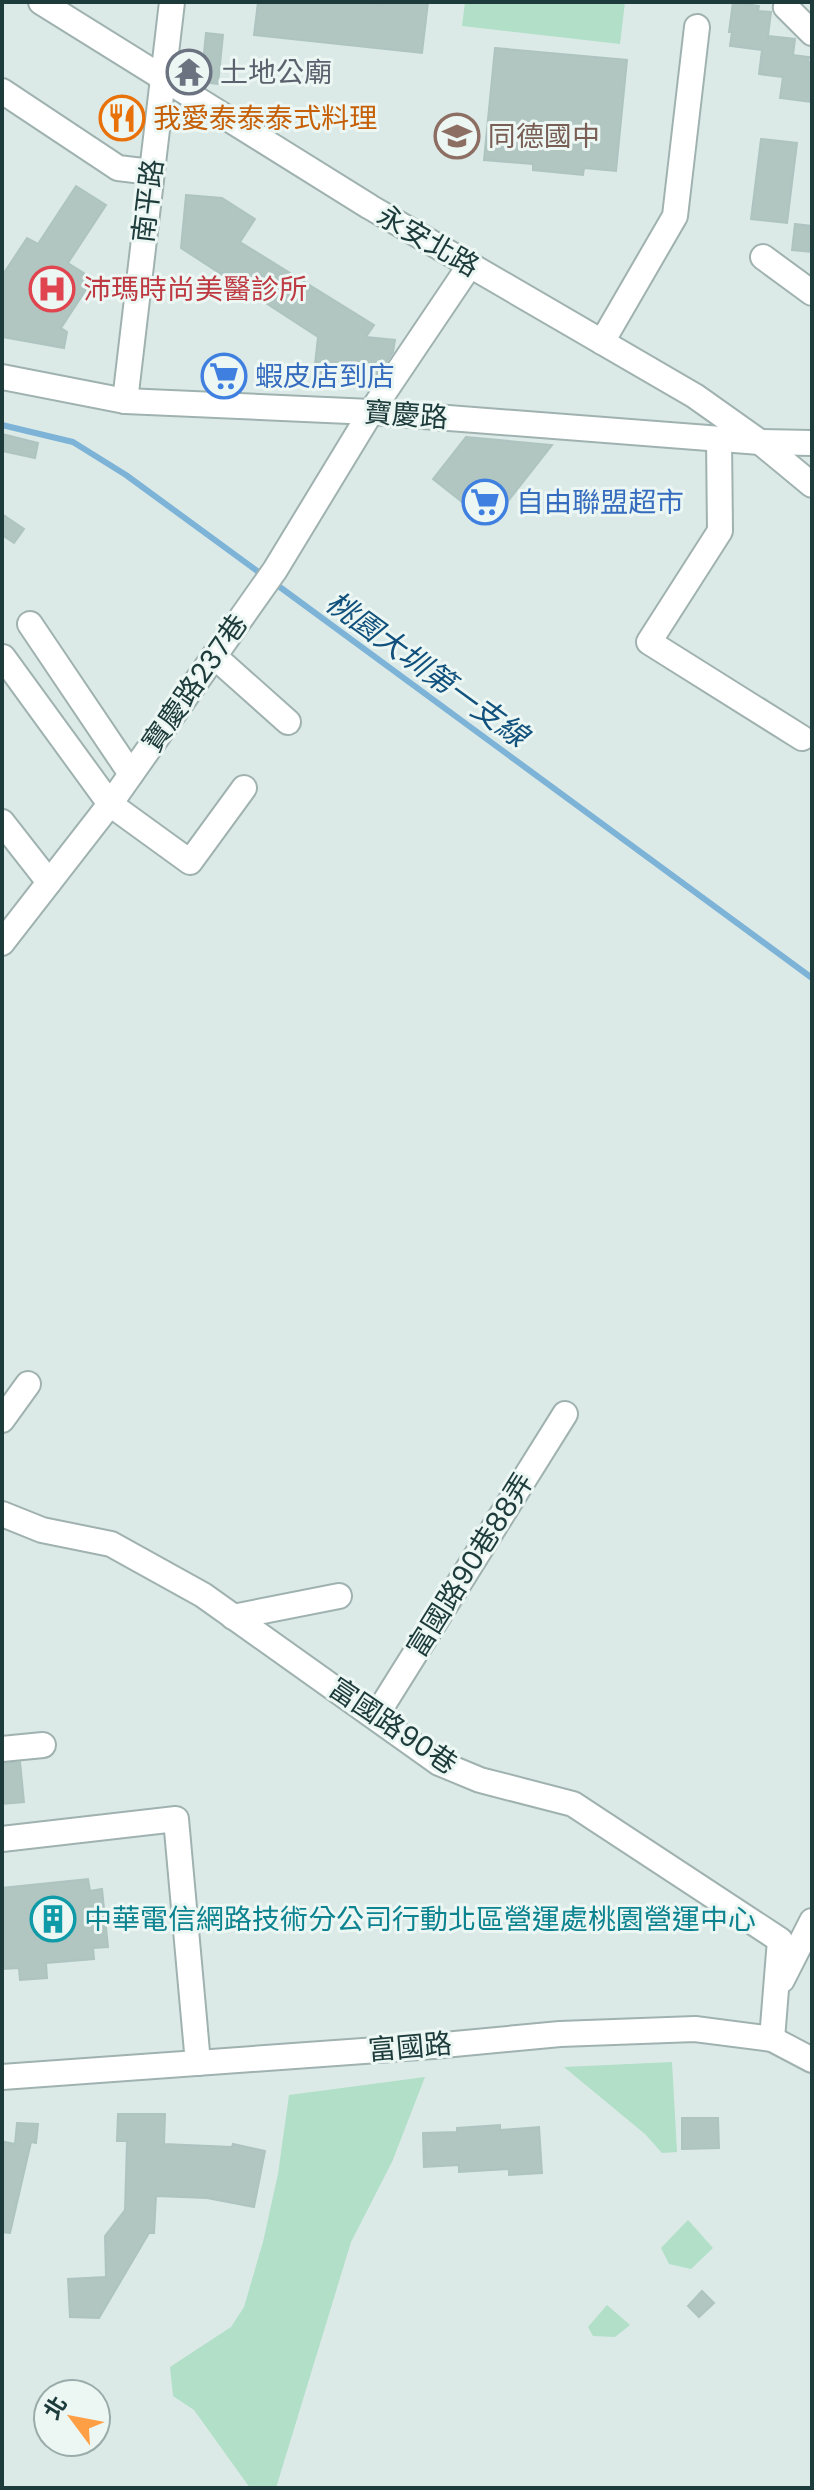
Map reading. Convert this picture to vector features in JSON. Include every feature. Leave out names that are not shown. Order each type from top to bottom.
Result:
[{"type":"street","name":"永安北路","points":[[41,2],[470,265],[695,396],[760,442],[812,485]]},
{"type":"street","name":"南平路","points":[[125,401],[172,2]]},
{"type":"street","points":[[785,4],[812,33]]},
{"type":"street","points":[[602,342],[675,216],[697,27]]},
{"type":"street","points":[[2,91],[118,168],[151,172]]},
{"type":"street","points":[[763,257],[812,293]]},
{"type":"street","name":"寶慶路237巷","points":[[2,943],[110,804],[268,580],[371,412],[470,265]]},
{"type":"street","name":"寶慶路","points":[[2,377],[125,401],[371,412],[760,442],[812,443]]},
{"type":"street","points":[[719,439],[720,531],[649,642],[802,738]]},
{"type":"street","points":[[30,624],[131,774]]},
{"type":"street","points":[[214,656],[288,722]]},
{"type":"street","points":[[3,657],[110,804],[190,862],[244,788]]},
{"type":"street","points":[[2,822],[49,882]]},
{"type":"street","points":[[2,1420],[28,1384]]},
{"type":"street","name":"富國路90巷88弄","points":[[376,1716],[565,1414]]},
{"type":"street","name":"富國路90巷","points":[[2,1514],[42,1530],[111,1544],[203,1595],[439,1763],[480,1780],[573,1804],[780,1940],[772,2039]]},
{"type":"street","points":[[233,1617],[339,1596]]},
{"type":"street","points":[[2,1749],[43,1745]]},
{"type":"street","points":[[2,1839],[176,1819],[198,2063]]},
{"type":"street","points":[[775,1993],[812,1921]]},
{"type":"street","name":"富國路","points":[[2,2077],[560,2034],[695,2029],[772,2039],[812,2060]]},
{"type":"green space","points":[[465,2],[625,2],[620,44],[462,26]]},
{"type":"green space","points":[[672,2062],[677,2152],[662,2153],[645,2134],[564,2067]]},
{"type":"green space","points":[[425,2077],[392,2162],[351,2242],[276,2488],[250,2488],[194,2410],[173,2396],[170,2367],[231,2327],[244,2307],[278,2174],[289,2095]]},
{"type":"green space","points":[[688,2220],[713,2248],[691,2269],[669,2264],[661,2248]]},
{"type":"green space","points":[[607,2305],[630,2325],[615,2337],[593,2336],[588,2327]]},
{"type":"building","points":[[258,2],[384,5],[384,2],[428,2],[422,53],[254,35]]},
{"type":"building","points":[[733,2],[759,6],[758,11],[771,12],[768,36],[795,39],[793,55],[809,57],[808,62],[812,62],[812,102],[780,98],[783,77],[759,74],[762,50],[730,46]]},
{"type":"building","points":[[206,33],[223,35],[218,84],[201,82]]},
{"type":"building","points":[[495,48],[627,60],[616,171],[584,168],[583,175],[533,170],[533,164],[484,160]]},
{"type":"building","points":[[761,139],[797,143],[787,223],[751,219]]},
{"type":"building","points":[[76,186],[106,205],[68,263],[93,279],[61,328],[67,332],[64,348],[2,337],[2,276],[27,238],[38,244]]},
{"type":"building","points":[[186,195],[222,198],[255,219],[240,242],[374,325],[366,337],[395,340],[393,352],[377,376],[314,373],[318,337],[181,248]]},
{"type":"building","points":[[795,224],[812,226],[812,252],[792,250]]},
{"type":"building","points":[[2,434],[38,443],[35,458],[2,451]]},
{"type":"building","name":"自由聯盟超市","points":[[466,437],[552,445],[490,524],[433,479]]},
{"type":"building","points":[[2,514],[24,529],[14,543],[2,535]]},
{"type":"building","points":[[20,1762],[24,1802],[2,1804],[2,1764]]},
{"type":"building","name":"中華電信網路技術分公司行動北區營運處桃園營運中心","points":[[88,1879],[90,1891],[102,1889],[108,1947],[93,1948],[94,1959],[46,1963],[47,1978],[20,1980],[19,1968],[2,1969],[2,1888]]},
{"type":"building","points":[[118,2114],[165,2114],[164,2144],[232,2147],[233,2144],[265,2151],[254,2207],[207,2198],[156,2196],[154,2233],[149,2233],[99,2318],[70,2317],[68,2279],[106,2277],[105,2236],[125,2210],[127,2141],[117,2141]]},
{"type":"building","points":[[682,2118],[718,2118],[719,2148],[682,2149]]},
{"type":"building","points":[[17,2123],[38,2124],[36,2143],[31,2142],[10,2233],[2,2232],[2,2156],[5,2142],[15,2144]]},
{"type":"building","points":[[500,2125],[500,2130],[539,2127],[542,2173],[509,2175],[509,2169],[459,2172],[459,2165],[424,2167],[423,2133],[457,2132],[457,2128]]},
{"type":"building","points":[[702,2291],[714,2303],[699,2317],[688,2306]]},
{"type":"waterway","name":"桃園大圳第一支線","points":[[2,425],[73,442],[126,475],[264,576]]},
{"type":"waterway","name":"桃園大圳第一支線","points":[[273,582],[812,978]]},
{"type":"place","name":"土地公廟","points":[[189,72]]},
{"type":"place","name":"我愛泰泰泰式料理","points":[[122,118]]},
{"type":"place","name":"同德國中","points":[[457,136]]},
{"type":"place","name":"沛瑪時尚美醫診所","points":[[52,289]]},
{"type":"place","name":"蝦皮店到店","points":[[224,376]]},
{"type":"place","name":"自由聯盟超市","points":[[485,502]]},
{"type":"place","name":"中華電信網路技術分公司行動北區營運處桃園營運中心","points":[[53,1919]]}]
